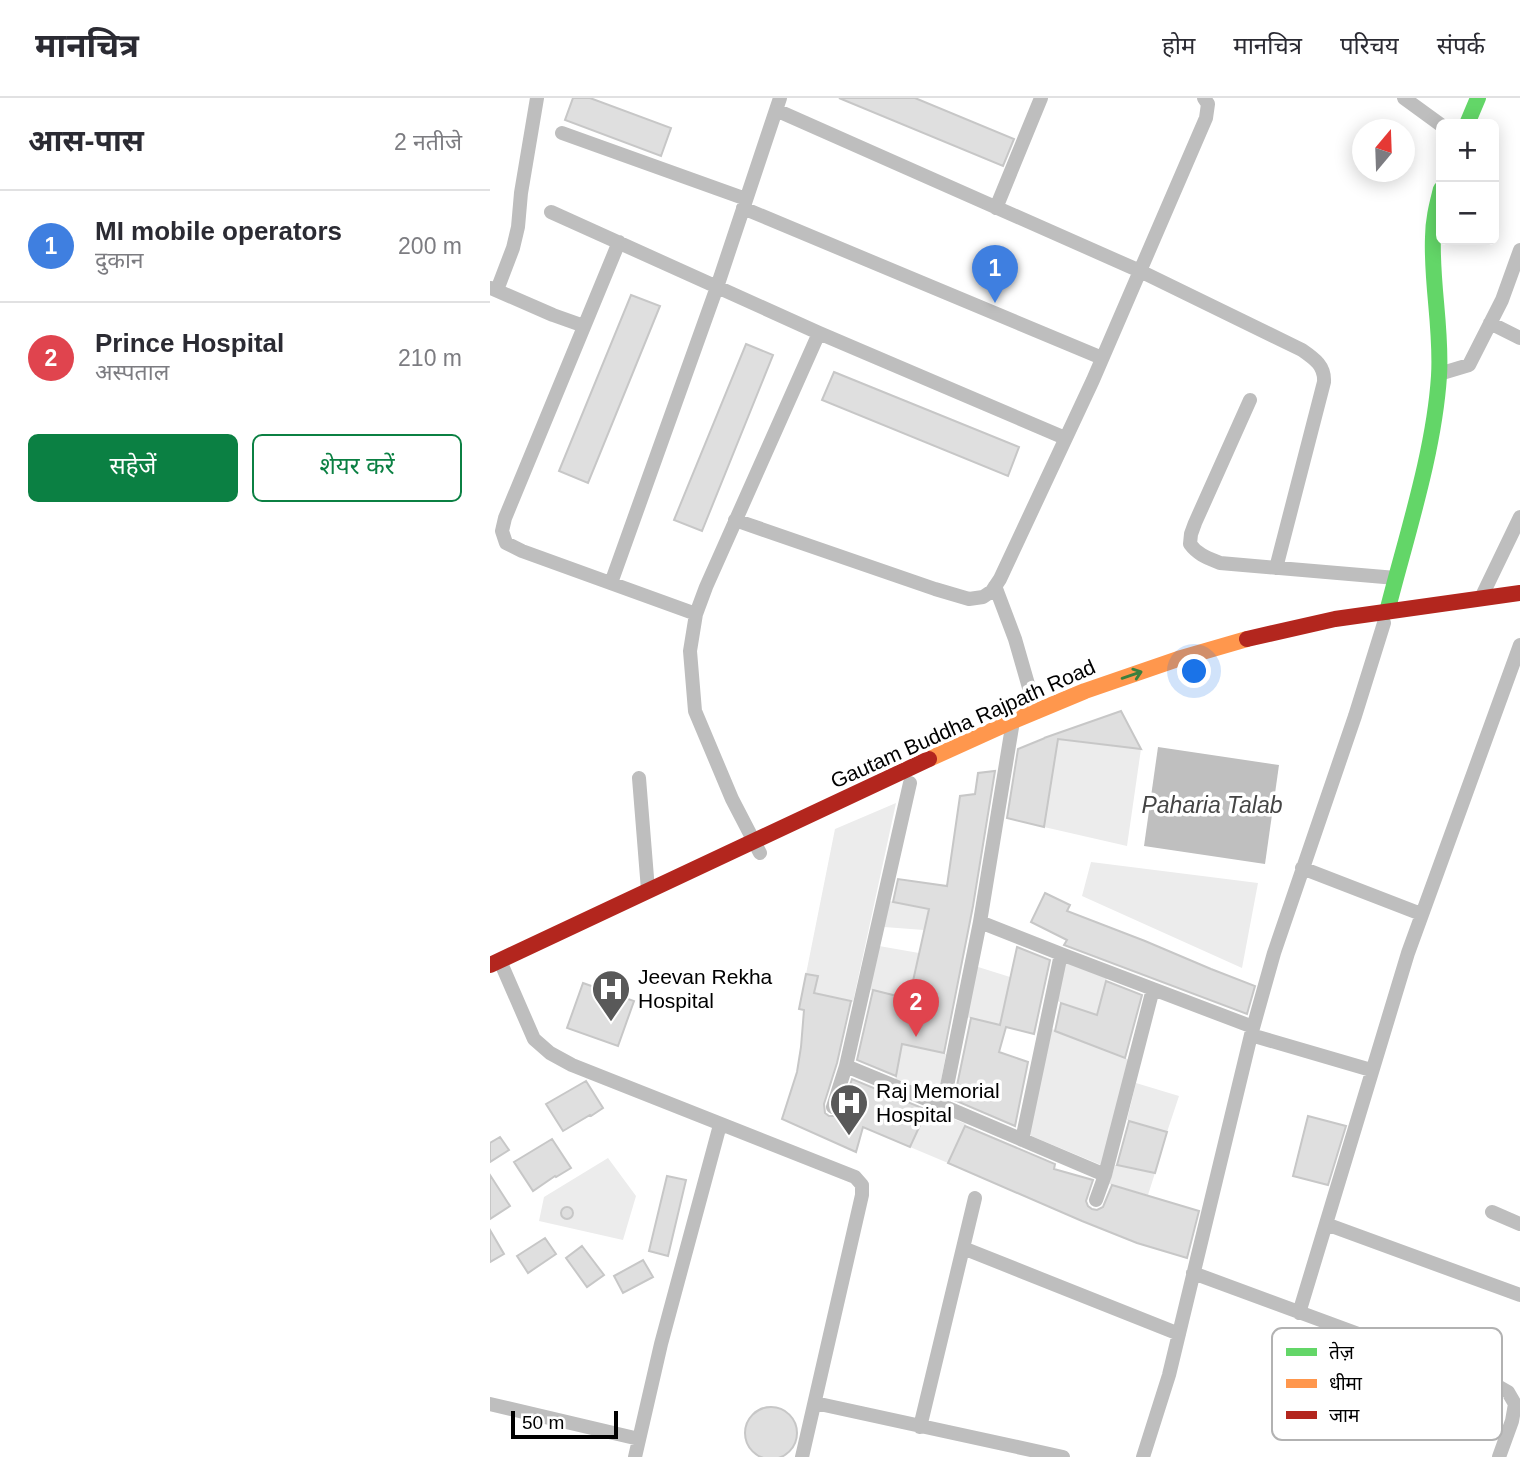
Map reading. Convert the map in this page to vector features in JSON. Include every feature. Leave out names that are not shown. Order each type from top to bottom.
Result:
[{"type":"main road","points":[[1469,119],[1478,98]]},
{"type":"main road","points":[[1385,618],[1427,454],[1435,412],[1439,374],[1433,254],[1436,209]]},
{"type":"main road","name":"Gautam Buddha Rajpath Road","points":[[496,968],[648,890],[758,847],[1013,721],[1085,691],[1230,643],[1335,619],[1385,618],[1481,598],[1520,593]]},
{"type":"main road","points":[[1094,704],[1204,663],[1385,618],[1520,605]]},
{"type":"main road","points":[[496,968],[758,847],[1058,719]]},
{"type":"street","points":[[537,98],[518,227],[513,248],[494,289],[584,326]]},
{"type":"street","points":[[996,208],[1041,98]]},
{"type":"street","points":[[735,520],[934,589],[969,599],[983,597],[1000,579],[1102,358],[1206,118],[1208,104],[1204,98]]},
{"type":"street","points":[[1404,98],[1436,121]]},
{"type":"street","points":[[611,583],[717,287],[778,104],[996,208],[1140,271],[1314,358],[1325,373],[1321,398],[1276,568]]},
{"type":"street","points":[[562,133],[745,203],[1102,358]]},
{"type":"street","points":[[551,212],[819,334],[1065,438]]},
{"type":"street","points":[[506,543],[502,531],[505,518],[618,242]]},
{"type":"street","points":[[1439,374],[1469,365],[1517,270],[1520,250]]},
{"type":"street","points":[[1490,323],[1520,338]]},
{"type":"street","points":[[758,847],[732,799],[695,711],[690,651],[696,614],[706,587],[819,334]]},
{"type":"street","points":[[1250,400],[1191,534],[1191,544],[1196,551],[1220,562],[1396,578]]},
{"type":"street","points":[[1481,598],[1520,517]]},
{"type":"street","points":[[490,537],[696,614]]},
{"type":"street","points":[[995,586],[1016,639],[1036,712]]},
{"type":"street","points":[[1143,1457],[1169,1375],[1252,1031],[1274,953],[1355,716],[1385,618]]},
{"type":"street","points":[[1299,1313],[1371,1070],[1421,914],[1520,645]]},
{"type":"street","points":[[943,1106],[980,922],[1013,721]]},
{"type":"street","points":[[639,778],[648,890]]},
{"type":"street","points":[[833,1107],[846,1066],[910,783]]},
{"type":"street","points":[[1302,869],[1421,914]]},
{"type":"street","points":[[980,922],[1153,989],[1252,1031],[1371,1070]]},
{"type":"street","points":[[1022,1140],[1061,954]]},
{"type":"street","points":[[496,968],[534,1039],[550,1053],[572,1065],[855,1177],[862,1185],[862,1195],[802,1457]]},
{"type":"street","points":[[1096,1200],[1153,989]]},
{"type":"street","points":[[846,1066],[1105,1174]]},
{"type":"street","points":[[635,1457],[661,1344],[720,1125]]},
{"type":"street","points":[[920,1426],[975,1198]]},
{"type":"street","points":[[1492,1212],[1520,1224]]},
{"type":"street","points":[[1326,1224],[1520,1295]]},
{"type":"street","points":[[963,1248],[1179,1334]]},
{"type":"street","points":[[1193,1273],[1340,1328]]},
{"type":"street","points":[[1499,1457],[1516,1405],[1508,1392],[1502,1389]]},
{"type":"street","points":[[815,1403],[920,1426],[999,1451],[1063,1457]]},
{"type":"street","points":[[490,1404],[639,1439]]},
{"type":"shaded area","points":[[1058,739],[1141,749],[1127,846],[1044,827]]},
{"type":"shaded area","points":[[896,803],[853,1002],[814,993],[818,976],[806,974],[835,829]]},
{"type":"shaded area","points":[[1091,862],[1258,883],[1242,968],[1082,896]]},
{"type":"shaded area","points":[[890,901],[929,909],[924,930],[884,927]]},
{"type":"shaded area","points":[[879,946],[919,953],[909,999],[870,990]]},
{"type":"shaded area","points":[[1065,962],[1107,978],[1097,1015],[1057,1001]]},
{"type":"shaded area","points":[[975,966],[1010,977],[1000,1025],[966,1017]]},
{"type":"shaded area","points":[[1052,1029],[1130,1060],[1101,1165],[1029,1135]]},
{"type":"shaded area","points":[[902,1044],[946,1054],[938,1096],[895,1080]]},
{"type":"shaded area","points":[[1136,1083],[1179,1096],[1167,1132],[1127,1120]]},
{"type":"shaded area","points":[[927,1108],[966,1124],[948,1163],[910,1147]]},
{"type":"shaded area","points":[[608,1158],[636,1196],[623,1240],[539,1221],[544,1197]]},
{"type":"shaded area","points":[[1115,1165],[1155,1173],[1148,1195],[1109,1184]]},
{"type":"water","name":"Paharia Talab","points":[[1158,747],[1279,765],[1265,864],[1144,846]]},
{"type":"building","points":[[573,98],[590,98],[671,128],[661,156],[565,120]]},
{"type":"building","points":[[839,98],[915,98],[1014,139],[1003,166]]},
{"type":"building","points":[[631,295],[660,306],[588,483],[559,471]]},
{"type":"building","points":[[746,344],[773,355],[702,531],[674,520]]},
{"type":"building","points":[[834,372],[1019,447],[1008,476],[822,400]]},
{"type":"building","points":[[1121,711],[1141,749],[1058,739],[1044,827],[1007,818],[1018,749]]},
{"type":"building","points":[[995,771],[973,906],[944,1053],[902,1044],[896,1076],[857,1060],[873,990],[909,999],[929,909],[893,902],[898,879],[947,886],[960,796],[975,794],[978,773]]},
{"type":"building","points":[[1045,893],[1070,905],[1067,911],[1255,986],[1247,1014],[1064,945],[1067,940],[1031,922]]},
{"type":"building","points":[[1017,947],[1050,960],[1034,1034],[1006,1027],[999,1052],[1028,1062],[1015,1126],[954,1100],[971,1018],[1000,1025]]},
{"type":"building","points":[[806,974],[818,976],[814,993],[851,1001],[837,1063],[824,1104],[825,1113],[829,1116],[840,1114],[852,1079],[927,1110],[910,1147],[863,1127],[856,1152],[782,1119],[797,1072],[804,1010],[799,1009]]},
{"type":"building","points":[[1106,981],[1142,995],[1125,1058],[1055,1031],[1061,1003],[1097,1015]]},
{"type":"building","points":[[583,983],[634,1001],[618,1046],[567,1028]]},
{"type":"building","points":[[586,1081],[603,1108],[563,1131],[546,1104]]},
{"type":"building","points":[[1308,1116],[1346,1126],[1328,1185],[1293,1176]]},
{"type":"building","points":[[1129,1121],[1167,1132],[1155,1173],[1117,1165]]},
{"type":"building","points":[[965,1126],[1055,1164],[1054,1169],[1093,1180],[1086,1201],[1092,1209],[1103,1207],[1112,1185],[1199,1211],[1187,1258],[1137,1243],[948,1163]]},
{"type":"building","points":[[500,1137],[509,1150],[490,1162],[490,1143]]},
{"type":"building","points":[[552,1139],[571,1168],[533,1191],[514,1162]]},
{"type":"building","points":[[490,1175],[510,1206],[490,1219]]},
{"type":"building","points":[[667,1176],[686,1180],[668,1256],[649,1251]]},
{"type":"building","points":[[567,1207],[573,1213],[567,1219],[561,1213]]},
{"type":"building","points":[[490,1230],[504,1254],[490,1262]]},
{"type":"building","points":[[545,1238],[556,1254],[528,1273],[517,1256]]},
{"type":"building","points":[[582,1246],[604,1275],[587,1287],[566,1258]]},
{"type":"building","points":[[643,1260],[653,1277],[623,1293],[614,1276]]},
{"type":"building","points":[[761,1409],[781,1409],[790,1414],[795,1423],[795,1443],[790,1452],[781,1457],[761,1457],[752,1452],[747,1443],[747,1423],[752,1414]]},
{"type":"traffic: fast","points":[[1469,119],[1478,98]]},
{"type":"traffic: fast","points":[[1387,612],[1418,495],[1436,405],[1440,358],[1433,237],[1436,210]]},
{"type":"traffic: slow","points":[[929,759],[1085,691],[1247,639]]},
{"type":"traffic: jam","points":[[1247,639],[1335,619],[1520,593]]},
{"type":"traffic: jam","points":[[490,965],[929,759]]},
{"type":"place","name":"MI mobile operators","points":[[995,303]]},
{"type":"place","name":"Jeevan Rekha Hospital","points":[[611,1023]]},
{"type":"place","name":"Prince Hospital","points":[[916,1037]]},
{"type":"place","name":"Raj Memorial Hospital","points":[[849,1137]]}]
